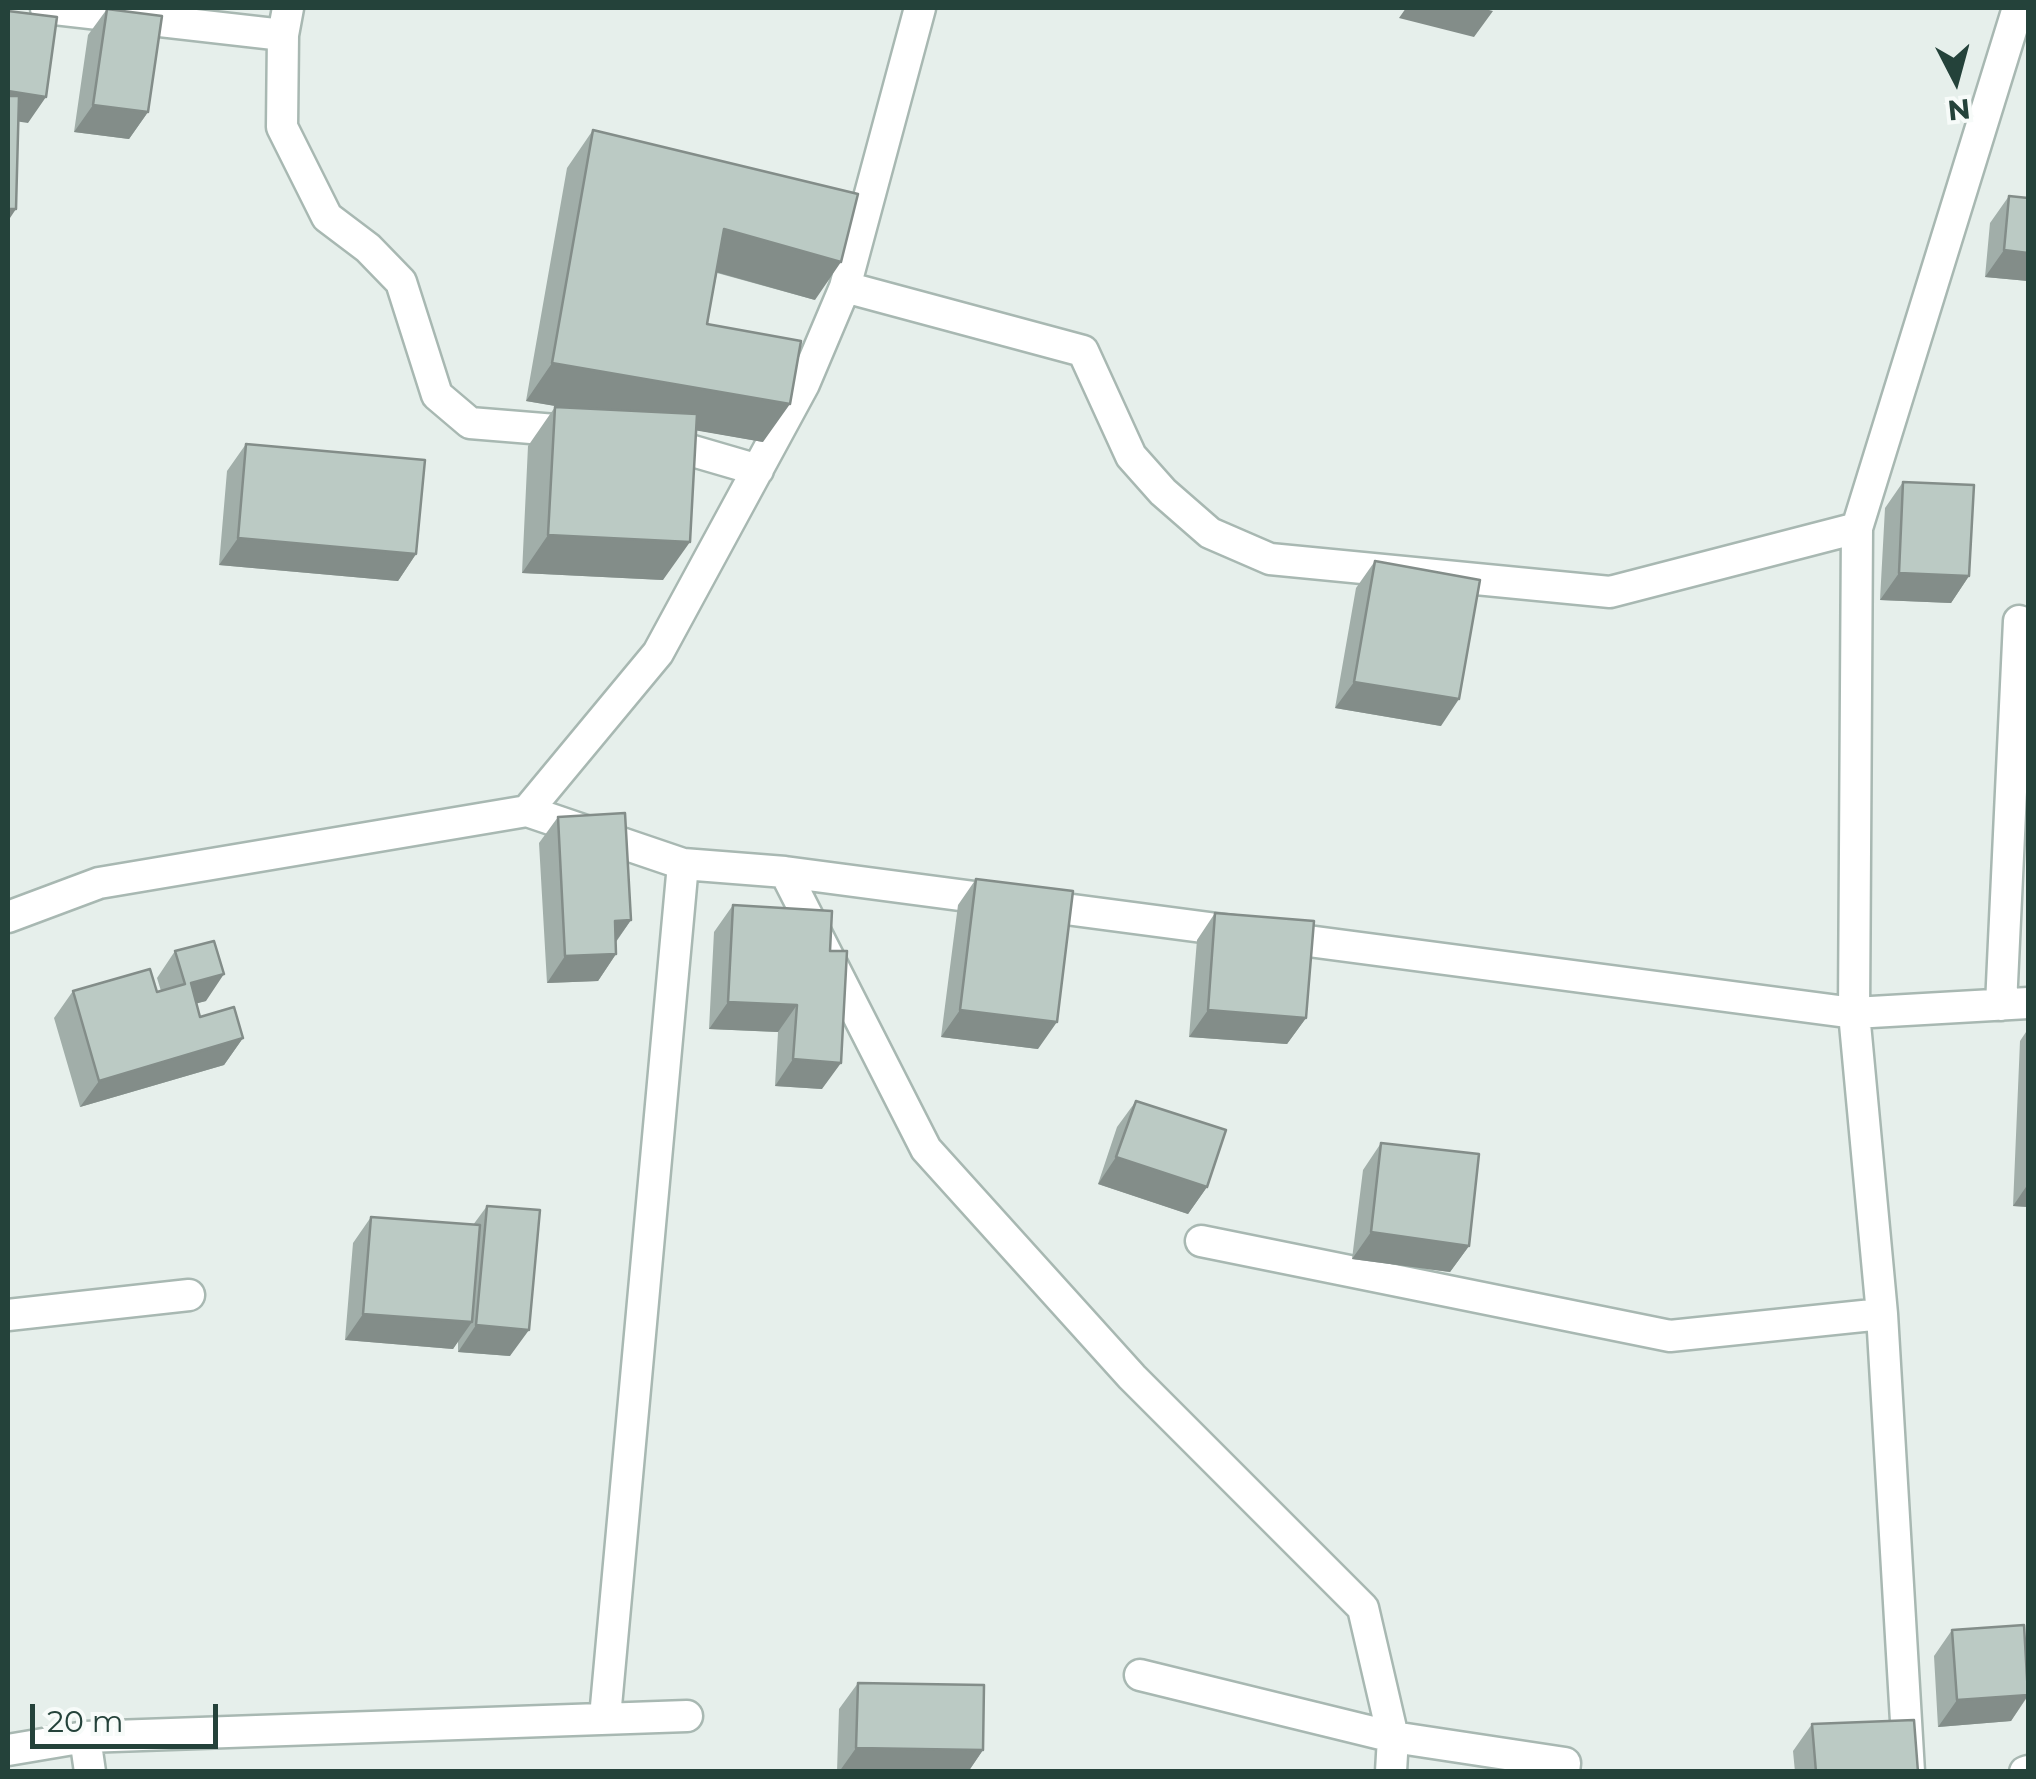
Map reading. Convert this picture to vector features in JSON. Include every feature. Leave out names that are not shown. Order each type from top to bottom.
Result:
[{"type":"street","points":[[46,8],[285,21],[282,127],[327,217],[368,248],[400,282],[436,396],[470,424],[647,437],[758,470]]},
{"type":"street","points":[[526,811],[658,653],[804,384],[844,286],[920,8]]},
{"type":"street","points":[[1909,1772],[1882,1314],[1854,1013],[1856,528],[2018,8]]},
{"type":"street","points":[[844,286],[1082,350],[1131,456],[1163,492],[1210,533],[1270,559],[1610,592],[1856,528]]},
{"type":"street","points":[[8,917],[99,884],[526,811],[683,864],[785,872],[1854,1013],[2015,1004],[2019,621]]},
{"type":"street","points":[[605,1717],[683,864]]},
{"type":"street","points":[[785,872],[926,1150],[1132,1377],[1362,1608],[1393,1737],[1391,1772]]},
{"type":"street","points":[[1201,1241],[1670,1336],[1882,1314]]},
{"type":"street","points":[[8,1315],[189,1295]]},
{"type":"street","points":[[1140,1675],[1393,1737],[1565,1763],[1564,1772]]},
{"type":"street","points":[[8,1750],[85,1738],[687,1716]]},
{"type":"street","points":[[85,1738],[90,1772]]},
{"type":"building","points":[[107,9],[162,16],[148,112],[93,105]]},
{"type":"building","points":[[8,11],[57,17],[46,97],[8,91]]},
{"type":"building","points":[[8,96],[19,96],[16,209],[8,209]]},
{"type":"building","points":[[593,130],[858,194],[841,262],[724,229],[707,324],[801,341],[790,404],[552,363]]},
{"type":"building","points":[[2009,196],[2028,198],[2028,253],[2004,250]]},
{"type":"building","points":[[555,407],[697,414],[690,542],[548,535]]},
{"type":"building","points":[[246,444],[425,460],[416,554],[238,538]]},
{"type":"building","points":[[1903,482],[1974,485],[1969,576],[1899,573]]},
{"type":"building","points":[[1375,561],[1480,580],[1459,699],[1354,682]]},
{"type":"building","points":[[625,813],[631,920],[615,921],[616,954],[565,956],[558,817]]},
{"type":"building","points":[[976,879],[1073,891],[1057,1022],[960,1010]]},
{"type":"building","points":[[733,905],[832,911],[830,951],[847,951],[841,1063],[793,1059],[797,1005],[728,1002]]},
{"type":"building","points":[[1215,913],[1314,921],[1306,1018],[1208,1010]]},
{"type":"building","points":[[214,941],[224,974],[191,983],[200,1017],[234,1007],[243,1038],[99,1081],[73,991],[150,969],[157,992],[185,984],[175,951]]},
{"type":"building","points":[[1136,1101],[1226,1130],[1207,1187],[1116,1157]]},
{"type":"building","points":[[1381,1143],[1479,1154],[1469,1246],[1371,1232]]},
{"type":"building","points":[[487,1206],[540,1210],[529,1330],[476,1325]]},
{"type":"building","points":[[371,1217],[480,1225],[472,1322],[363,1314]]},
{"type":"building","points":[[2024,1625],[2028,1695],[1957,1700],[1952,1630]]},
{"type":"building","points":[[858,1683],[984,1685],[983,1750],[856,1748]]},
{"type":"building","points":[[1914,1720],[1918,1772],[1816,1772],[1812,1724]]}]
